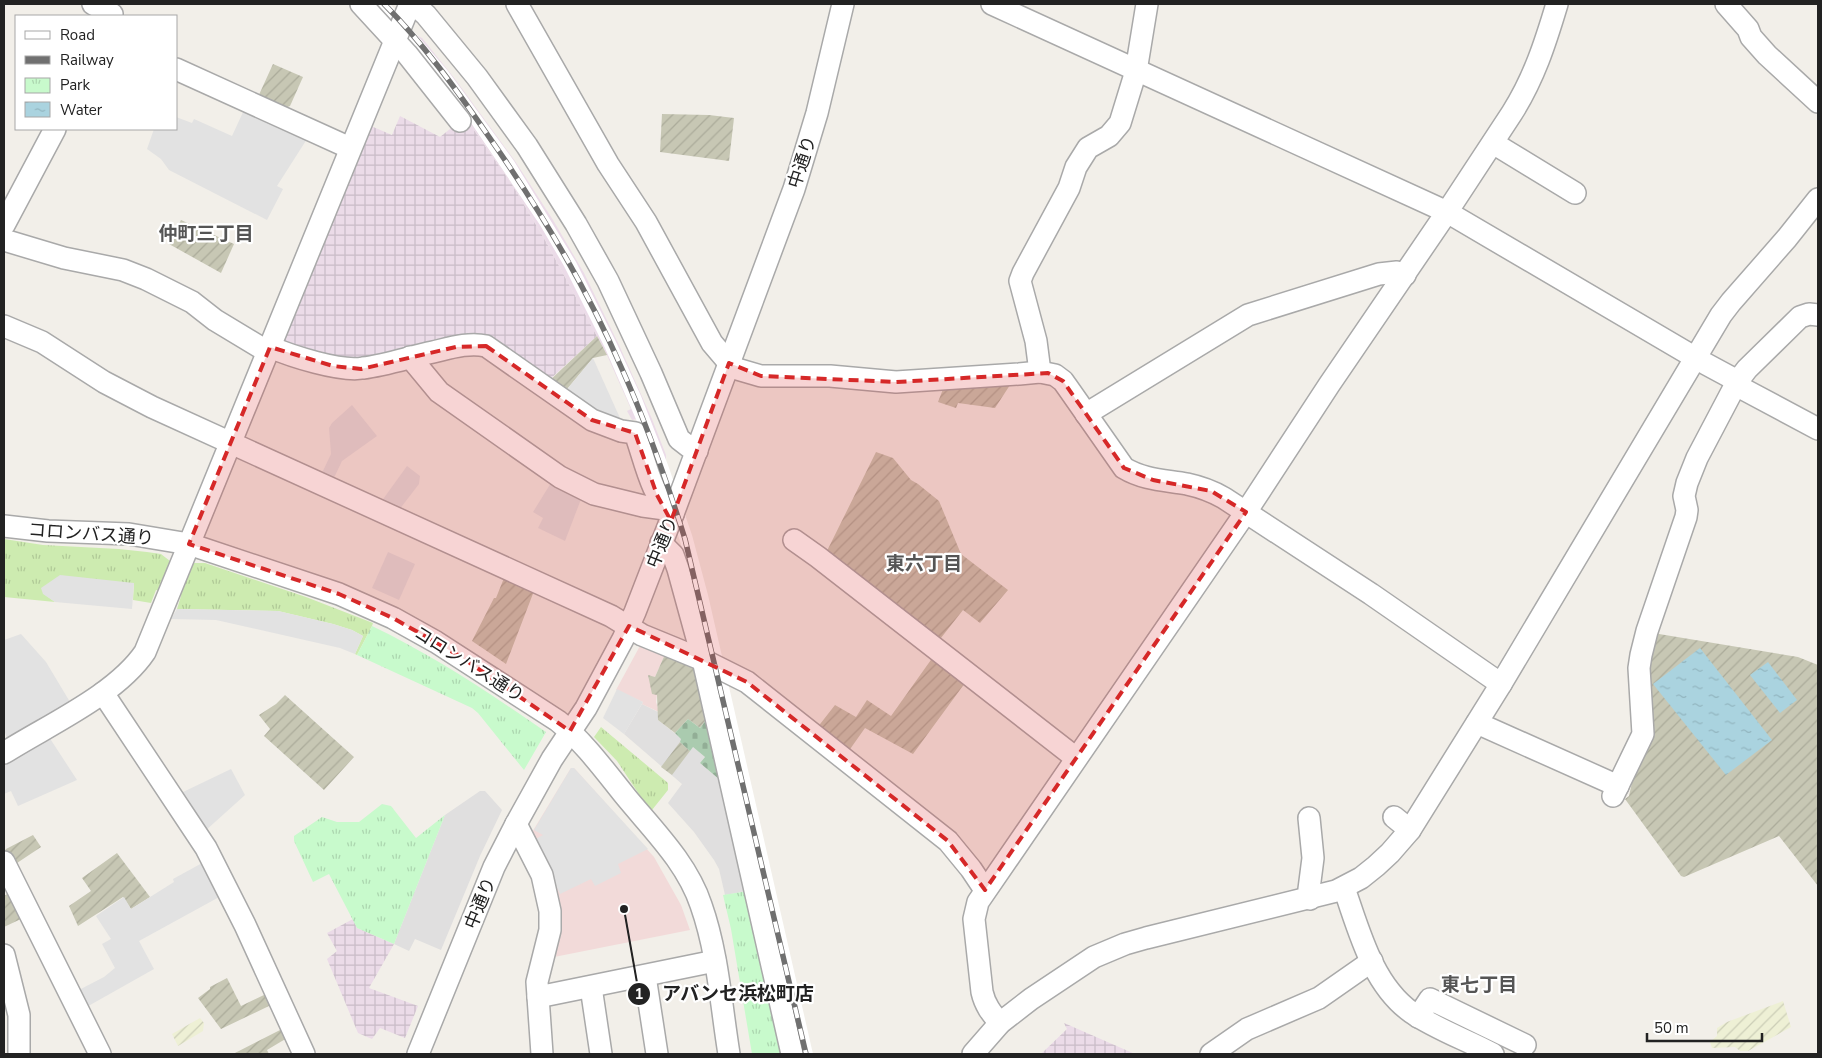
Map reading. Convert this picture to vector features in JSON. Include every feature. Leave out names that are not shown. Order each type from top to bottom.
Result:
[{"type":"street","points":[[93,4],[114,11]]},
{"type":"street","points":[[361,4],[395,40],[460,122]]},
{"type":"street","points":[[4,753],[103,692],[122,677],[140,658],[151,638],[410,4]]},
{"type":"street","points":[[414,4],[426,15],[477,77],[527,146],[608,281],[648,364],[679,438],[688,446],[697,450]]},
{"type":"street","points":[[517,4],[608,164],[646,222],[712,343],[729,363],[742,371],[761,376],[830,376],[896,382],[1040,372],[1055,375],[1063,381],[1124,468],[1132,473],[1153,480],[1188,484],[1210,490],[1371,594],[1501,684]]},
{"type":"street","name":"中通り","points":[[418,1054],[494,867],[516,824],[570,731],[586,708],[630,626],[661,543],[669,512],[697,450],[807,149],[843,4]]},
{"type":"street","points":[[992,4],[1447,212],[1737,382],[1746,390],[1818,429]]},
{"type":"street","points":[[1040,372],[1036,341],[1020,281],[1069,188],[1076,167],[1088,148],[1109,136],[1120,123],[1136,71],[1147,4]]},
{"type":"street","points":[[1000,1023],[990,1012],[982,992],[974,919],[978,902],[1246,512],[1328,385],[1405,275],[1493,143],[1522,98],[1535,71],[1557,4]]},
{"type":"street","points":[[1726,4],[1767,55],[1818,102]]},
{"type":"street","points":[[178,70],[350,148]]},
{"type":"street","points":[[4,226],[54,130]]},
{"type":"street","points":[[1493,143],[1575,193]]},
{"type":"street","points":[[972,1054],[1000,1023],[1031,999],[1094,957],[1125,944],[1197,924],[1310,899],[1344,888],[1376,866],[1390,853],[1402,823],[1477,723],[1726,308],[1788,238],[1818,199]]},
{"type":"street","points":[[4,240],[64,258],[123,270],[146,279],[192,302],[215,320],[269,349],[346,368],[361,369],[473,344],[486,346],[592,420],[635,434],[657,495],[669,512]]},
{"type":"street","points":[[1086,414],[1248,315],[1379,274],[1397,272],[1405,275]]},
{"type":"street","points":[[1477,723],[1616,791],[1643,734],[1639,668],[1641,655],[1647,631],[1686,517],[1687,510],[1684,496],[1697,458],[1737,382],[1747,369],[1800,317],[1810,314],[1818,315]]},
{"type":"street","points":[[4,326],[42,342],[104,382],[152,407],[611,616],[642,635],[703,660],[748,682],[948,841],[985,890]]},
{"type":"street","points":[[410,357],[439,392],[560,476],[594,494],[669,512]]},
{"type":"street","name":"コロンバス通り","points":[[4,526],[48,531],[129,534],[186,552],[339,594],[393,618],[458,654],[558,721],[570,731],[669,848],[686,871],[701,903],[715,962],[729,1054]]},
{"type":"street","points":[[794,540],[1076,758]]},
{"type":"street","points":[[661,543],[673,555],[703,660],[792,1054]]},
{"type":"street","points":[[103,692],[206,848],[245,925],[304,1054]]},
{"type":"street","points":[[1309,818],[1313,858],[1309,889],[1310,899]]},
{"type":"street","points":[[516,824],[542,875],[550,911],[550,930],[537,982],[542,1054]]},
{"type":"street","points":[[4,862],[100,1054]]},
{"type":"street","points":[[1344,888],[1372,961],[1393,996],[1418,1016],[1493,1054]]},
{"type":"street","points":[[4,955],[7,978],[19,1015],[19,1054]]},
{"type":"street","points":[[1211,1054],[1247,1029],[1319,998],[1372,961]]},
{"type":"street","points":[[538,997],[715,962]]},
{"type":"street","points":[[645,976],[657,1054]]},
{"type":"street","points":[[591,987],[601,1054]]},
{"type":"street","points":[[1418,1016],[1430,999],[1525,1045]]},
{"type":"highlighted area","points":[[486,346],[592,420],[635,433],[657,495],[671,521],[729,363],[761,376],[896,382],[1048,373],[1063,381],[1124,468],[1153,480],[1211,491],[1246,512],[985,890],[948,841],[747,682],[629,626],[570,731],[458,655],[393,618],[339,594],[189,544],[270,347],[333,366],[361,369],[456,347]]},
{"type":"shaded area","points":[[412,33],[422,38],[455,79],[515,161],[553,220],[584,273],[619,345],[652,419],[666,455],[666,461],[644,440],[636,419],[632,420],[627,411],[631,409],[607,355],[545,240],[513,186],[465,117]]},
{"type":"shaded area","points":[[273,64],[303,77],[290,106],[283,109],[258,97]]},
{"type":"shaded area","points":[[244,110],[307,139],[277,186],[283,189],[267,220],[169,170],[161,159],[147,149],[154,130],[178,130],[178,118],[192,123],[194,119],[232,136]]},
{"type":"shaded area","points":[[662,114],[709,115],[734,118],[729,161],[660,152]]},
{"type":"shaded area","points":[[400,116],[440,137],[465,117],[513,186],[545,240],[597,336],[546,383],[494,345],[366,364],[282,343],[371,126],[392,135]]},
{"type":"shaded area","points":[[181,220],[234,244],[221,273],[169,244]]},
{"type":"shaded area","points":[[597,336],[607,355],[593,358],[563,394],[547,383]]},
{"type":"shaded area","points":[[593,358],[624,427],[563,394]]},
{"type":"shaded area","points":[[945,384],[1010,385],[995,408],[958,403],[956,408],[938,402]]},
{"type":"shaded area","points":[[352,405],[377,436],[342,461],[333,480],[321,475],[331,454],[329,428]]},
{"type":"shaded area","points":[[876,452],[893,458],[911,480],[939,501],[961,554],[1008,590],[980,623],[963,610],[937,643],[825,555]]},
{"type":"shaded area","points":[[407,466],[420,476],[419,484],[399,510],[381,502]]},
{"type":"shaded area","points":[[554,478],[583,494],[565,541],[538,528],[543,518],[533,512]]},
{"type":"shaded area","points":[[388,552],[415,564],[399,600],[372,588]]},
{"type":"shaded area","points":[[60,575],[134,583],[132,609],[55,602],[43,594],[41,588]]},
{"type":"shaded area","points":[[504,578],[534,591],[506,664],[472,641],[494,598],[496,598]]},
{"type":"shaded area","points":[[177,609],[278,611],[333,624],[363,636],[355,654],[340,648],[216,620],[171,619]]},
{"type":"shaded area","points":[[1653,633],[1798,657],[1818,665],[1818,886],[1779,836],[1684,877],[1681,876],[1625,799],[1629,796],[1633,778]]},
{"type":"shaded area","points":[[21,634],[46,662],[70,702],[8,741],[4,730],[4,640]]},
{"type":"shaded area","points":[[641,644],[666,652],[655,677],[648,676],[657,694],[656,702],[659,712],[642,704],[643,702],[616,690]]},
{"type":"shaded area","points":[[666,652],[696,664],[709,716],[700,728],[688,719],[675,733],[658,720],[657,695],[652,694],[648,675],[655,677]]},
{"type":"shaded area","points":[[933,657],[965,683],[913,754],[865,728],[848,752],[817,728],[835,705],[856,717],[867,700],[891,716]]},
{"type":"shaded area","points":[[617,689],[643,702],[624,734],[603,718]]},
{"type":"shaded area","points":[[285,695],[354,757],[324,790],[264,736],[270,729],[259,715],[276,704]]},
{"type":"shaded area","points":[[642,704],[658,712],[658,720],[682,739],[680,742],[693,747],[705,757],[700,763],[720,780],[748,891],[725,895],[719,869],[714,860],[694,832],[668,803],[682,784],[624,734]]},
{"type":"shaded area","points":[[49,737],[77,780],[18,806],[11,791],[4,794],[4,766]]},
{"type":"shaded area","points":[[680,742],[690,751],[672,775],[661,767]]},
{"type":"shaded area","points":[[571,768],[574,768],[654,857],[681,905],[690,930],[549,958],[531,834]]},
{"type":"shaded area","points":[[571,768],[574,768],[648,849],[618,864],[621,873],[595,886],[591,879],[560,894],[534,840],[543,835],[534,830]]},
{"type":"shaded area","points":[[231,769],[245,795],[205,831],[181,793]]},
{"type":"shaded area","points":[[480,791],[485,791],[502,810],[480,856],[441,950],[415,939],[409,951],[394,944],[445,815]]},
{"type":"shaded area","points":[[33,835],[41,847],[11,867],[4,852],[6,849]]},
{"type":"shaded area","points":[[117,853],[150,897],[131,909],[123,897],[78,926],[69,906],[91,891],[82,878]]},
{"type":"shaded area","points":[[204,862],[221,896],[139,941],[154,969],[83,1009],[75,992],[104,977],[115,968],[102,944],[111,939],[96,916],[124,897],[131,909],[174,882],[173,879]]},
{"type":"shaded area","points":[[9,893],[23,918],[4,927],[4,896]]},
{"type":"shaded area","points":[[353,919],[357,928],[394,944],[369,988],[418,1006],[405,1038],[380,1028],[372,1039],[358,1033],[327,959],[337,951],[327,933]]},
{"type":"shaded area","points":[[227,978],[241,1006],[266,994],[271,1005],[221,1029],[198,998],[210,987]]},
{"type":"shaded area","points":[[1783,1001],[1791,1027],[1748,1051],[1740,1051],[1735,1047],[1712,1048],[1710,1042],[1717,1036],[1717,1028],[1727,1022]]},
{"type":"shaded area","points":[[200,1018],[204,1023],[203,1031],[178,1046],[172,1034]]},
{"type":"shaded area","points":[[1064,1023],[1135,1054],[1041,1054],[1067,1029]]},
{"type":"shaded area","points":[[282,1029],[287,1038],[267,1050],[269,1054],[235,1053]]},
{"type":"green space","points":[[4,539],[43,545],[119,549],[161,554],[170,561],[169,564],[190,570],[193,563],[205,563],[306,597],[373,623],[357,655],[355,654],[363,636],[352,630],[278,611],[177,609],[181,596],[156,590],[151,603],[133,600],[134,583],[44,594],[55,602],[4,597]]},
{"type":"green space","points":[[372,626],[439,662],[546,732],[524,770],[472,708],[357,655]]},
{"type":"green space","points":[[709,716],[720,780],[700,763],[705,757],[693,747],[690,751],[680,742],[681,739],[675,733],[688,719],[700,728]]},
{"type":"green space","points":[[601,727],[668,783],[668,790],[652,810],[648,808],[617,761],[594,737]]},
{"type":"green space","points":[[382,804],[391,806],[416,838],[445,815],[394,944],[357,928],[329,874],[313,882],[294,841],[294,836],[322,817],[337,822],[359,822]]},
{"type":"green space","points":[[748,891],[786,1054],[752,1054],[731,929],[723,895]]},
{"type":"water","points":[[1700,648],[1772,740],[1726,775],[1653,684]]},
{"type":"water","points":[[1768,662],[1797,700],[1780,713],[1750,675]]},
{"type":"pier","points":[[373,4],[391,5],[448,71],[514,161],[576,262],[641,396],[668,465],[692,535],[708,595],[813,1054],[799,1054],[696,598],[680,541],[645,440],[605,348],[564,266],[540,225],[467,117]]},
{"type":"railway","points":[[384,4],[426,50],[451,83],[543,219],[593,308],[640,411],[685,539],[806,1054]]},
{"type":"place","name":"アバンセ浜松町店","points":[[624,909]]},
{"type":"district","name":"仲町三丁目","points":[[206,233]]},
{"type":"district","name":"東六丁目","points":[[924,563]]},
{"type":"district","name":"東七丁目","points":[[1479,984]]}]
